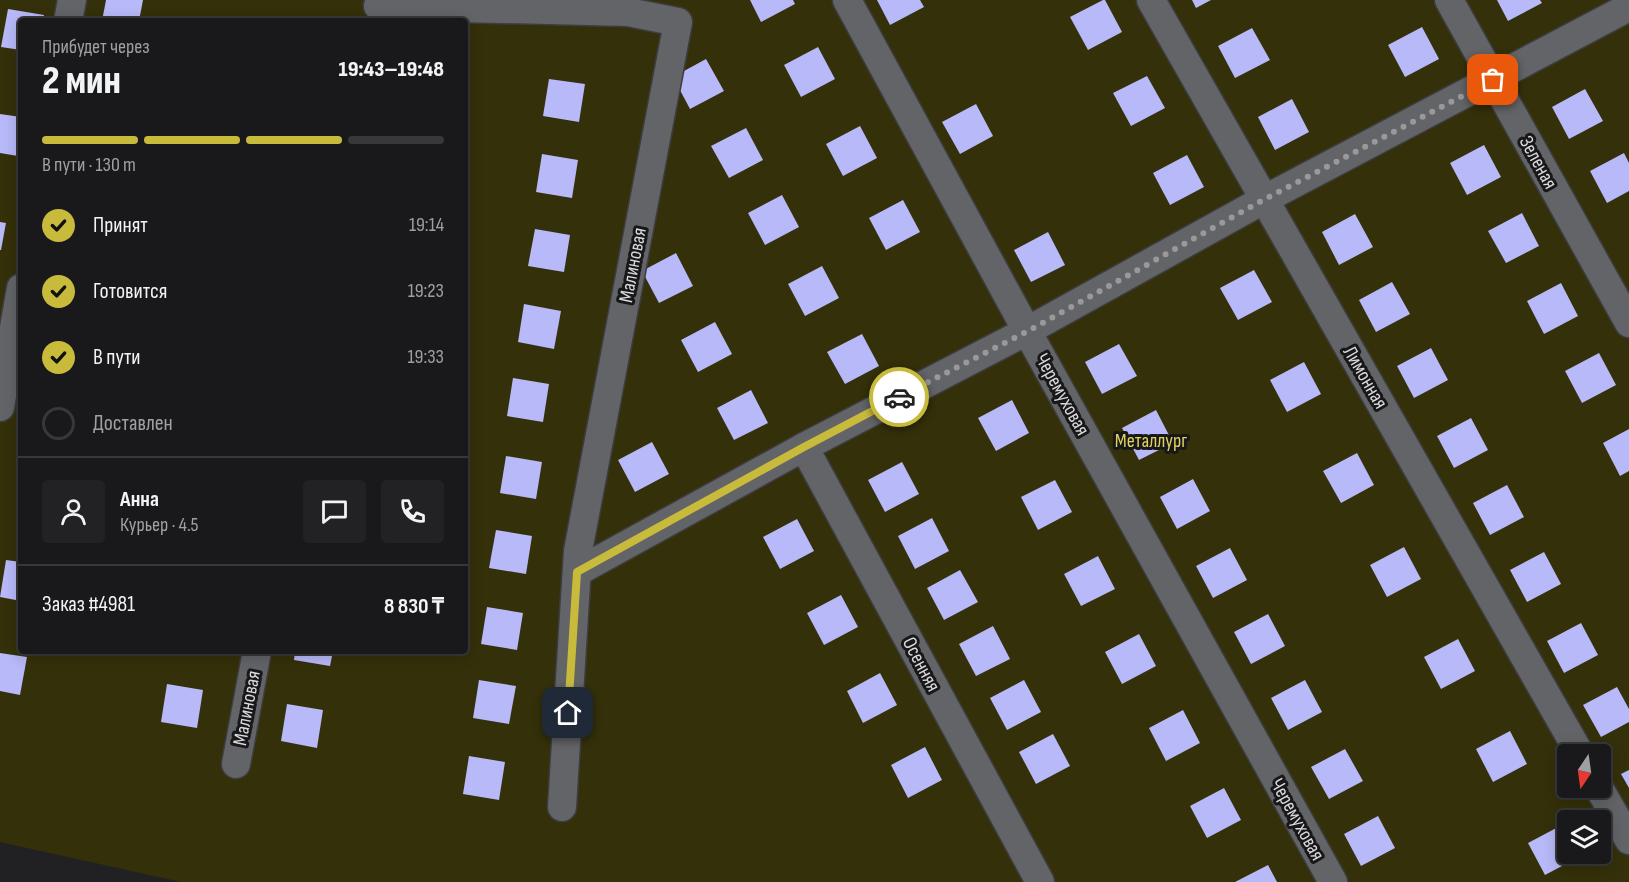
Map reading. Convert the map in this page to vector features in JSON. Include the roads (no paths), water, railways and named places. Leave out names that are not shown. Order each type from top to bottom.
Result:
[{"type":"street","points":[[69,18],[72,0]]},
{"type":"street","name":"Черемуховая","points":[[847,0],[1333,882]]},
{"type":"street","name":"Лимонная","points":[[1151,0],[1574,744]]},
{"type":"street","name":"Зеленая","points":[[1449,0],[1629,323]]},
{"type":"street","points":[[577,572],[804,447],[1028,331],[1265,199],[1629,7]]},
{"type":"street","name":"Малиновая","points":[[378,9],[628,12],[678,22],[578,551],[562,807]]},
{"type":"street","points":[[0,406],[18,305]]},
{"type":"street","name":"Осенняя","points":[[804,447],[1040,882]]},
{"type":"street","name":"Малиновая","points":[[236,764],[256,654]]},
{"type":"street","points":[[1605,798],[1629,840]]},
{"type":"park label","name":"Металлург","points":[[1151,440]]}]
